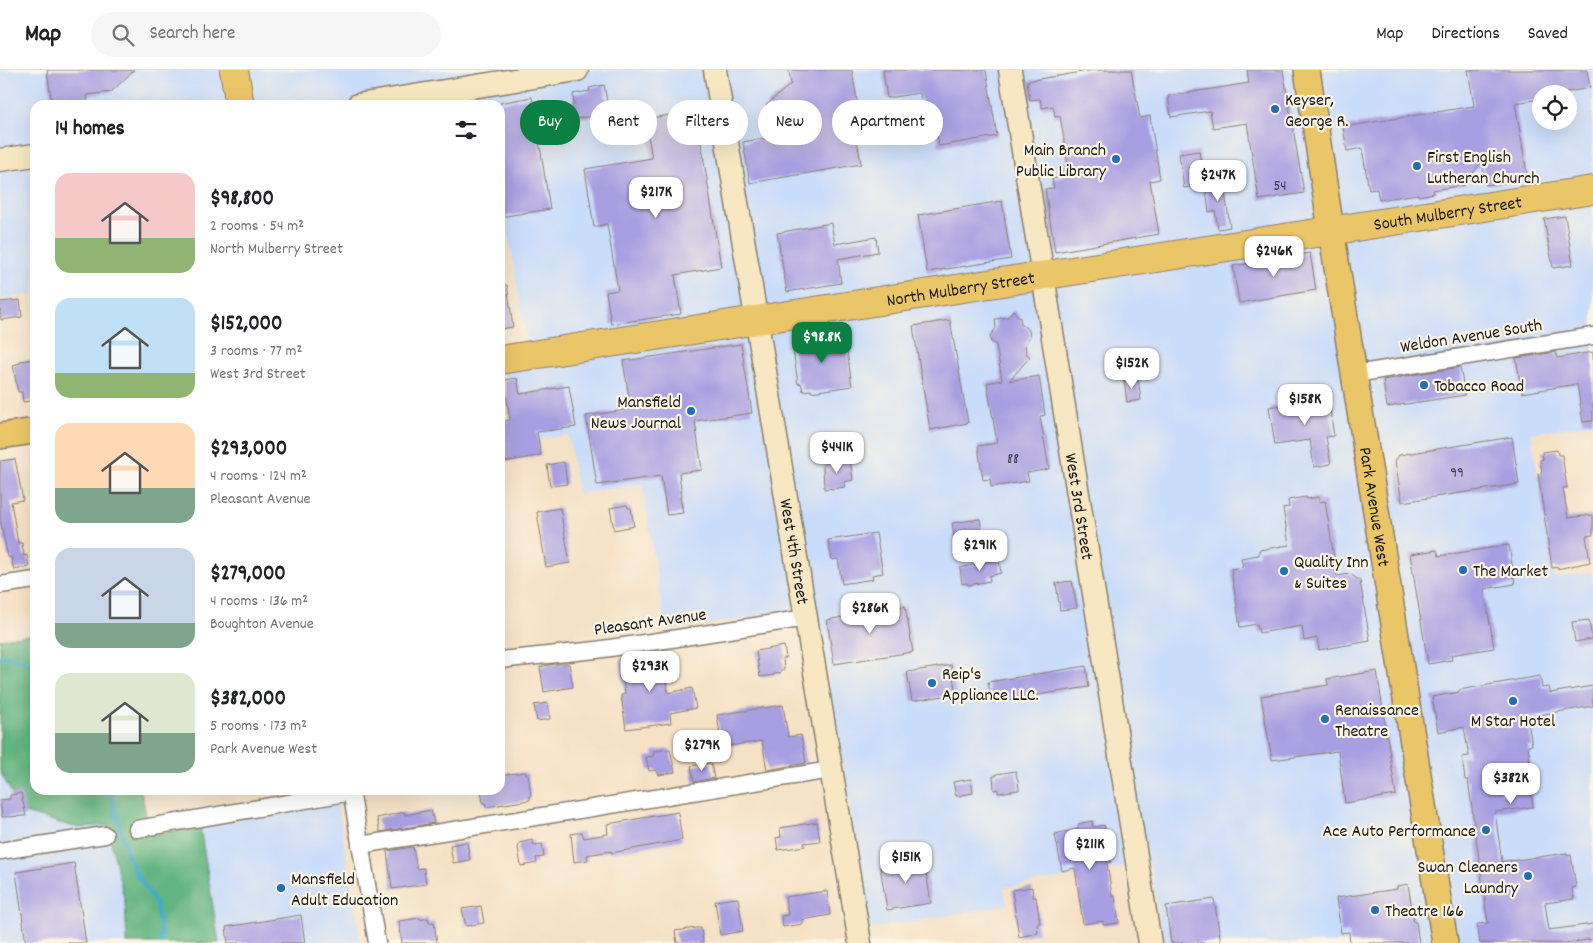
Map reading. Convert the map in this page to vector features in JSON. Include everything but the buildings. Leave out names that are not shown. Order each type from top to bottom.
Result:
[{"type":"highway","points":[[234,70],[239,100]]},
{"type":"highway","name":"South Mulberry Street","points":[[1332,230],[1593,190]]},
{"type":"highway","name":"North Mulberry Street","points":[[505,359],[1332,230]]},
{"type":"main road","name":"Park Avenue West","points":[[1307,70],[1446,943]]},
{"type":"main road","points":[[0,436],[30,432]]},
{"type":"street","points":[[389,100],[577,70]]},
{"type":"street","name":"West 4th Street","points":[[715,70],[860,943]]},
{"type":"street","name":"West 3rd Street","points":[[1010,70],[1150,943]]},
{"type":"street","points":[[0,160],[30,156]]},
{"type":"street","name":"Weldon Avenue South","points":[[1355,374],[1593,336]]},
{"type":"street","points":[[0,585],[30,581]]},
{"type":"street","name":"Pleasant Avenue","points":[[505,659],[596,650],[806,618]]},
{"type":"street","points":[[360,845],[831,770]]},
{"type":"street","points":[[137,829],[328,795]]},
{"type":"street","points":[[352,795],[377,943]]},
{"type":"street","points":[[0,851],[105,835]]},
{"type":"shaded area","points":[[0,70],[1593,70],[1593,424],[1531,433],[1554,578],[1593,572],[1593,642],[1591,643],[1593,653],[1593,943],[1163,943],[1150,863],[1004,888],[1007,905],[870,929],[817,609],[666,630],[642,484],[578,494],[568,435],[513,442],[505,380],[505,357],[529,354],[505,222],[505,100],[30,100],[30,295],[0,299]]},
{"type":"shaded area","points":[[0,771],[21,813],[78,828],[107,825],[125,903],[127,943],[0,943]]},
{"type":"shaded area","name":"Mansfield Adult Education","points":[[337,801],[361,943],[219,943],[200,827]]},
{"type":"green space","points":[[30,635],[30,795],[142,795],[150,834],[200,827],[219,943],[127,943],[125,903],[107,825],[78,828],[21,812],[0,771],[0,639]]},
{"type":"waterway","points":[[0,657],[30,663]]},
{"type":"waterway","points":[[111,795],[127,853],[136,873],[156,904],[161,933],[160,943]]},
{"type":"place","name":"Keyser, George R.","points":[[1275,109]]},
{"type":"place","name":"Main Branch Public Library","points":[[1116,159]]},
{"type":"place","name":"First English Lutheran Church","points":[[1417,166]]},
{"type":"place","name":"Tobacco Road","points":[[1424,385]]},
{"type":"place","name":"Mansfield News Journal","points":[[691,411]]},
{"type":"place","name":"The Market","points":[[1463,570]]},
{"type":"place","name":"Quality Inn & Suites","points":[[1284,571]]},
{"type":"place","name":"Reip's Appliance LLC.","points":[[932,683]]},
{"type":"place","name":"M Star Hotel","points":[[1513,701]]},
{"type":"place","name":"Renaissance Theatre","points":[[1325,719]]},
{"type":"place","name":"Ace Auto Performance","points":[[1486,830]]},
{"type":"place","name":"Swan Cleaners Laundry","points":[[1528,876]]},
{"type":"place","name":"Mansfield Adult Education","points":[[281,888]]},
{"type":"place","name":"Theatre 166","points":[[1375,910]]}]
